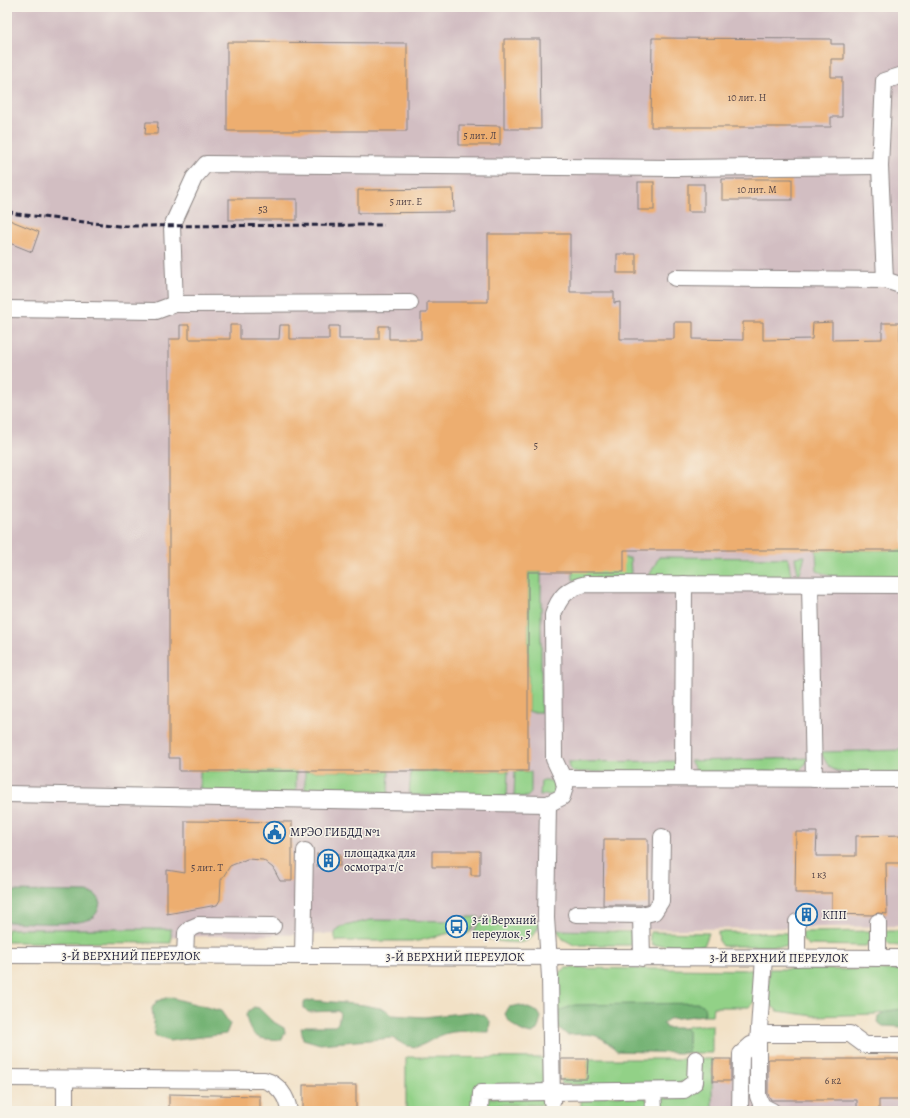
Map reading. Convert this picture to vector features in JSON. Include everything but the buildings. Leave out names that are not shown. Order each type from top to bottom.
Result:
[{"type":"street","points":[[885,280],[880,166],[884,81],[903,75]]},
{"type":"street","points":[[175,304],[172,226],[194,178],[206,164],[674,168],[880,166]]},
{"type":"street","points":[[675,278],[885,280],[903,286]]},
{"type":"street","points":[[7,309],[156,311],[175,304],[410,302]]},
{"type":"street","points":[[7,794],[548,804],[562,797],[565,787],[563,778],[554,759],[553,615],[557,604],[564,594],[574,587],[586,584],[903,585]]},
{"type":"street","points":[[683,778],[684,584]]},
{"type":"street","points":[[810,584],[814,779]]},
{"type":"street","points":[[563,778],[903,779]]},
{"type":"street","points":[[548,804],[541,918],[549,957],[551,1097]]},
{"type":"street","points":[[576,914],[641,915],[654,912],[661,901],[662,837]]},
{"type":"street","points":[[303,956],[305,851]]},
{"type":"street","points":[[641,915],[642,958]]},
{"type":"street","points":[[796,922],[797,958]]},
{"type":"street","points":[[878,922],[878,958]]},
{"type":"street","points":[[185,956],[186,932],[191,928],[198,926],[273,926]]},
{"type":"street","name":"3-Й ВЕРХНИЙ ПЕРЕУЛОК","points":[[7,955],[903,958]]},
{"type":"street","points":[[764,958],[759,1038],[758,1096],[762,1106],[772,1111]]},
{"type":"street","points":[[740,1111],[741,1054],[759,1038],[850,1034],[865,1045],[903,1045]]},
{"type":"street","points":[[480,1111],[481,1093],[551,1097],[676,1091],[690,1087],[695,1082],[697,1076],[696,1059]]},
{"type":"street","points":[[7,1078],[264,1080],[272,1083],[278,1088],[288,1103],[289,1111]]},
{"type":"street","points":[[65,1079],[65,1111]]},
{"type":"street","points":[[653,1091],[654,1111]]},
{"type":"shaded area","points":[[7,7],[903,7],[903,926],[7,939]]},
{"type":"shaded area","points":[[712,1059],[903,1059],[903,1111],[712,1111]]},
{"type":"green space","points":[[816,550],[903,550],[903,579],[836,578],[817,571]]},
{"type":"green space","points":[[805,556],[800,573],[798,574],[795,557]]},
{"type":"green space","points":[[659,557],[788,558],[791,576],[783,578],[648,578]]},
{"type":"green space","points":[[624,558],[630,558],[631,573],[629,576],[573,580],[573,572]]},
{"type":"green space","points":[[528,572],[541,572],[541,712],[528,712]]},
{"type":"green space","points":[[903,750],[903,773],[876,774],[855,774],[837,771],[828,765],[821,752]]},
{"type":"green space","points":[[810,758],[799,772],[698,772],[690,761]]},
{"type":"green space","points":[[675,761],[679,763],[673,772],[573,772],[569,768],[568,762]]},
{"type":"green space","points":[[200,771],[296,771],[296,796],[200,794]]},
{"type":"green space","points":[[305,771],[389,771],[388,795],[305,794]]},
{"type":"green space","points":[[411,771],[508,771],[507,797],[409,795]]},
{"type":"green space","points":[[515,771],[531,772],[531,793],[527,797],[514,797]]},
{"type":"green space","points":[[541,781],[557,781],[556,795],[540,795]]},
{"type":"green space","points":[[7,891],[87,892],[95,894],[100,900],[100,905],[93,917],[78,922],[7,922]]},
{"type":"green space","points":[[459,917],[479,917],[469,933],[465,934],[466,929],[453,930]]},
{"type":"green space","points":[[482,918],[532,920],[540,924],[532,936],[526,941],[515,943],[499,941],[473,933]]},
{"type":"green space","points":[[371,920],[452,921],[450,933],[418,941],[335,941],[335,933],[340,927]]},
{"type":"green space","points":[[7,929],[171,929],[171,943],[7,942]]},
{"type":"green space","points":[[557,930],[637,932],[636,940],[631,945],[574,945],[563,939]]},
{"type":"green space","points":[[874,931],[872,939],[866,946],[808,945],[803,940],[802,932]]},
{"type":"green space","points":[[883,931],[903,931],[903,946],[891,945],[888,943],[884,939]]},
{"type":"green space","points":[[650,932],[709,933],[704,946],[653,945],[650,940]]},
{"type":"green space","points":[[718,932],[792,933],[791,940],[787,946],[722,946],[719,942]]},
{"type":"green space","points":[[566,968],[752,970],[759,978],[757,999],[749,1007],[713,1007],[712,1015],[704,1015],[705,1011],[557,1018],[556,975]]},
{"type":"green space","points":[[769,969],[903,970],[903,1009],[876,1014],[814,1016],[778,1011],[768,1003]]},
{"type":"green space","points":[[169,997],[221,1011],[230,1024],[226,1034],[169,1041],[155,1036],[152,1008],[157,1001]]},
{"type":"green space","points":[[312,1000],[364,1005],[385,1009],[392,1015],[424,1017],[471,1012],[484,1015],[490,1021],[489,1032],[463,1031],[448,1033],[416,1047],[402,1044],[393,1038],[320,1044],[303,1039],[301,1028],[306,1026],[335,1026],[338,1023],[340,1014],[338,1011],[308,1012],[304,1008],[304,1002]]},
{"type":"green space","points":[[699,1003],[705,1007],[704,1015],[669,1019],[663,1023],[666,1028],[685,1028],[688,1031],[688,1052],[617,1051],[600,1038],[589,1034],[567,1035],[558,1027],[557,1018],[561,1010],[575,1005]]},
{"type":"green space","points":[[520,1005],[538,1012],[541,1017],[538,1029],[531,1034],[515,1027],[505,1014],[509,1007]]},
{"type":"green space","points":[[254,1007],[259,1008],[272,1021],[284,1028],[285,1033],[281,1040],[265,1039],[253,1034],[250,1030],[246,1015],[247,1012]]},
{"type":"green space","points":[[903,1009],[903,1027],[883,1026],[877,1022],[878,1017],[886,1011]]},
{"type":"green space","points":[[712,1025],[712,1053],[682,1053],[688,1052],[688,1031],[685,1028],[690,1026]]},
{"type":"green space","points":[[406,1057],[547,1058],[546,1082],[543,1085],[477,1087],[475,1111],[406,1111]]},
{"type":"green space","points":[[588,1059],[693,1059],[690,1081],[659,1087],[659,1082],[649,1082],[644,1087],[562,1084],[561,1079],[587,1079]]},
{"type":"green space","points":[[700,1059],[712,1059],[712,1111],[658,1111],[658,1096],[687,1096],[699,1089]]},
{"type":"green space","points":[[581,1095],[645,1096],[651,1111],[581,1111]]},
{"type":"green space","points":[[486,1098],[543,1098],[548,1105],[493,1105],[493,1111],[485,1108]]},
{"type":"railway","points":[[7,211],[17,214],[119,226],[384,225]]},
{"type":"place","name":"МРЭО ГИБДД №1","points":[[275,832]]},
{"type":"place","name":"площадка для осмотра т/с","points":[[328,860]]},
{"type":"place","name":"КПП","points":[[807,915]]},
{"type":"place","name":"3-й Верхний переулок, 5","points":[[457,927]]}]
